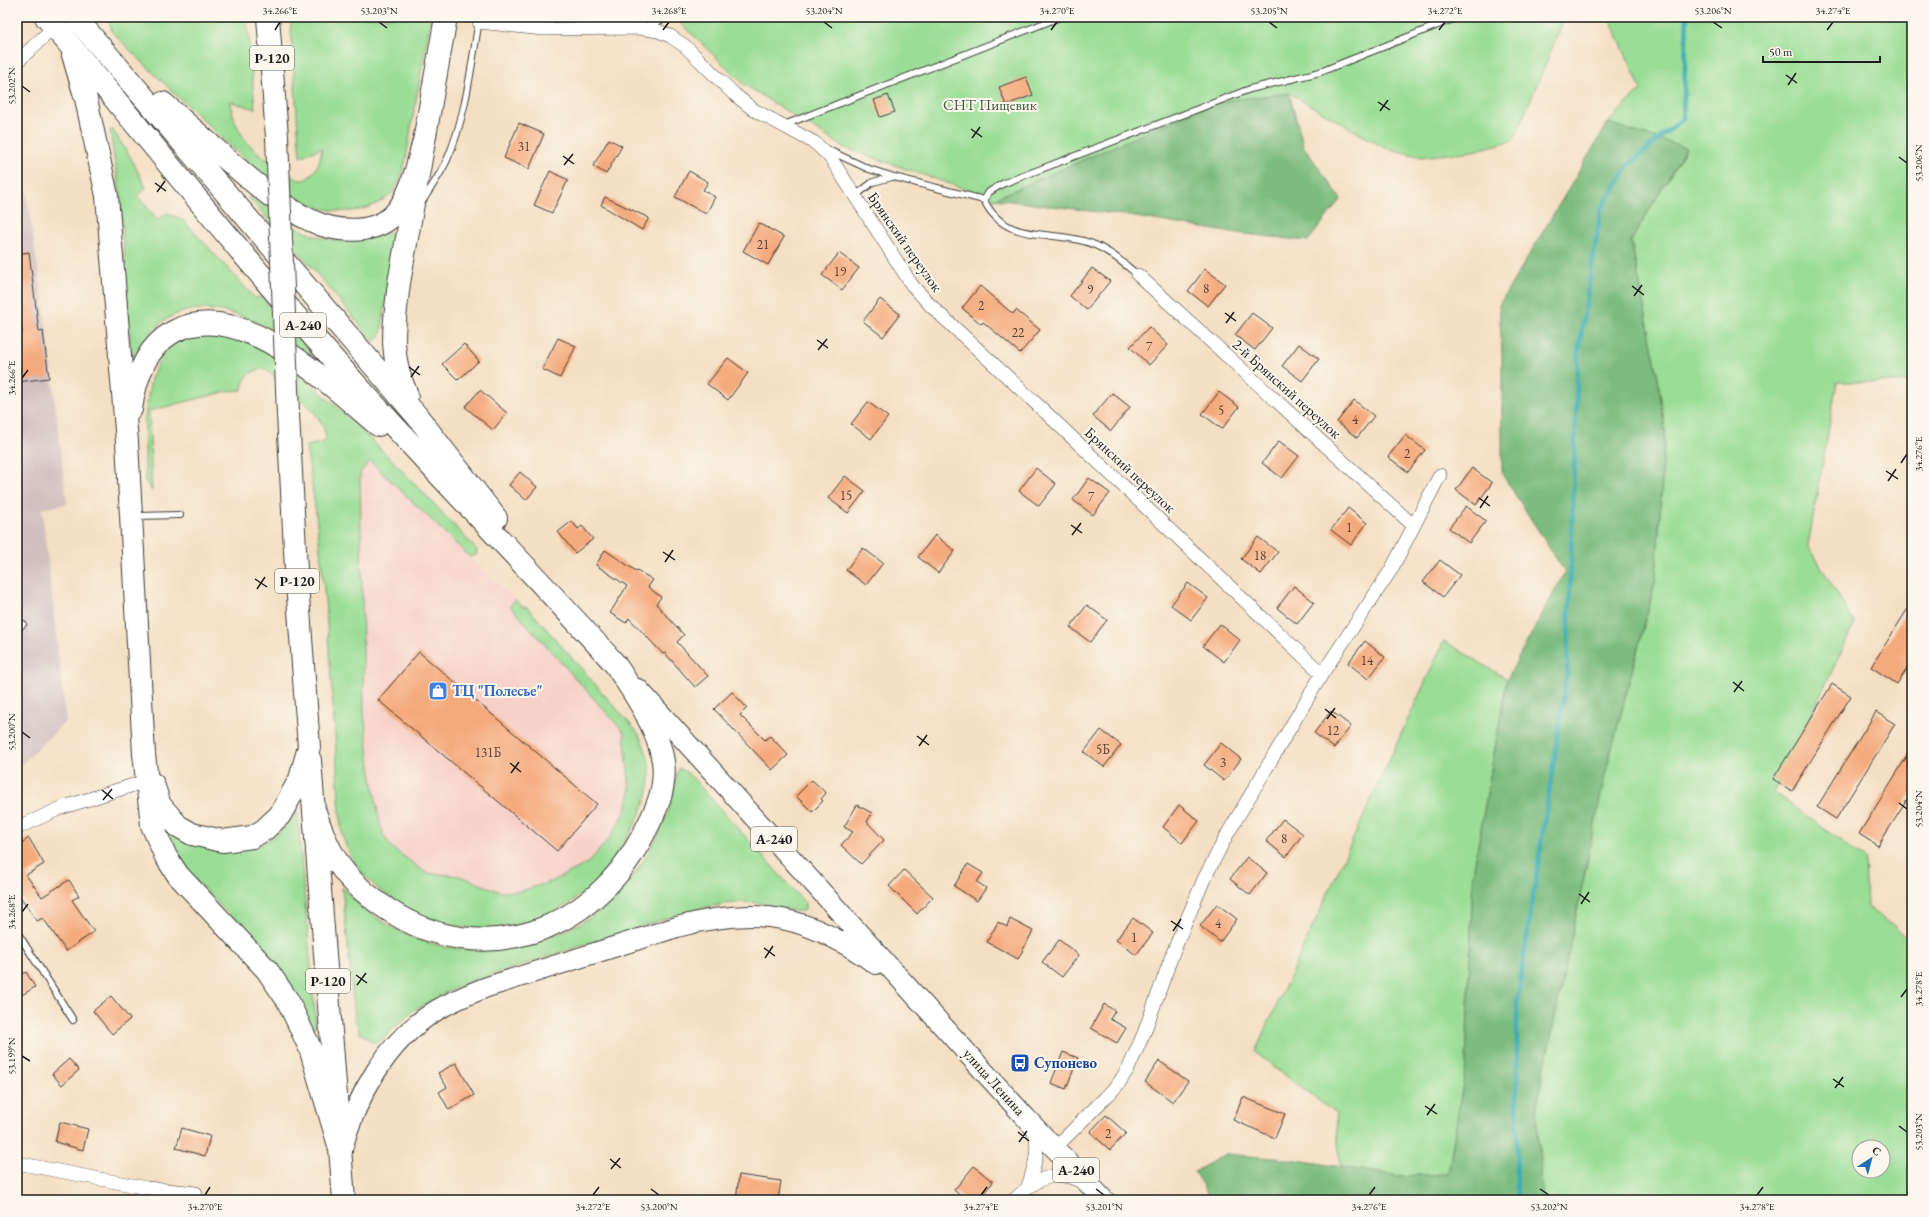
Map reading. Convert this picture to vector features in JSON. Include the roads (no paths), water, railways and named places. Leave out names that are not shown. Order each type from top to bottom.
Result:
[{"type":"highway","name":"А-240","points":[[75,17],[417,416],[576,620]]},
{"type":"highway","name":"Р-120","points":[[268,17],[277,137],[296,569],[344,1200]]},
{"type":"highway","points":[[417,416],[394,361],[393,343],[399,283],[446,17]]},
{"type":"highway","name":"А-240","points":[[50,22],[214,221],[308,330],[438,474],[576,620],[615,664]]},
{"type":"highway","points":[[94,40],[194,131],[270,195],[298,214],[327,227],[368,228],[389,219],[397,211],[409,190],[423,144]]},
{"type":"highway","points":[[69,44],[86,99],[107,196],[127,442],[144,754],[152,825],[166,857],[190,889],[267,970],[288,1001],[310,1048],[341,1152]]},
{"type":"highway","points":[[127,442],[132,401],[137,381],[150,353],[160,341],[178,329],[203,324],[216,324],[244,330],[293,357],[334,387],[438,474]]},
{"type":"highway","points":[[314,810],[328,848],[348,876],[361,890],[377,903],[421,928],[441,934],[463,938],[482,939],[523,934],[560,921],[590,902],[616,878],[648,826],[658,804],[662,790],[663,761],[659,744],[634,693],[615,664]]},
{"type":"highway","points":[[144,754],[156,795],[168,815],[178,826],[192,834],[223,841],[252,837],[264,830],[280,815],[300,779],[309,747]]},
{"type":"main road","name":"А-240","points":[[615,664],[933,1015]]},
{"type":"main road","points":[[341,1152],[351,1120],[367,1087],[378,1070],[402,1038],[436,1010],[460,998],[493,985],[707,919],[754,915],[781,918],[808,926],[833,936],[855,949],[886,971],[933,1015]]},
{"type":"main road","name":"улица Ленина","points":[[933,1015],[1026,1118],[1100,1196]]},
{"type":"street","name":"Брянский переулок","points":[[479,19],[543,29],[640,28],[658,31],[670,36],[685,46],[734,94],[754,110],[815,144],[830,158],[912,285],[930,305],[1322,674]]},
{"type":"street","points":[[17,62],[50,22]]},
{"type":"street","name":"2-й Брянский переулок","points":[[1138,275],[1414,526]]},
{"type":"street","points":[[1054,1148],[1119,1083],[1129,1066],[1144,1033],[1174,950],[1204,879],[1228,833],[1322,674],[1391,570],[1440,475]]},
{"type":"street","points":[[17,828],[61,808],[146,781]]},
{"type":"street","points":[[1026,1118],[1035,1134],[1036,1144],[1036,1157],[1028,1186]]},
{"type":"street","points":[[17,1163],[147,1188],[181,1192],[196,1192]]},
{"type":"street","points":[[1014,1200],[1028,1186],[1044,1178],[1057,1176],[1067,1176],[1079,1181],[1100,1196]]},
{"type":"lane","points":[[640,28],[669,17]]},
{"type":"lane","points":[[783,125],[1060,17]]},
{"type":"lane","points":[[984,200],[989,192],[1002,184],[1250,89],[1320,72],[1458,17]]},
{"type":"lane","points":[[410,221],[446,162],[454,144],[468,83],[479,19]]},
{"type":"lane","points":[[815,144],[869,169],[894,177],[984,200],[992,214],[1006,225],[1021,232],[1038,236],[1072,238],[1091,243],[1108,251],[1138,275]]},
{"type":"lane","points":[[854,197],[873,182],[894,177]]},
{"type":"lane","points":[[131,516],[180,515]]},
{"type":"lane","points":[[17,629],[23,624]]},
{"type":"lane","points":[[17,932],[73,1020]]},
{"type":"waterway","points":[[1517,1200],[1517,1003],[1567,673],[1578,353],[1601,209],[1629,165],[1683,118],[1687,17]]},
{"type":"place","name":"ТЦ \"Полесье\"","points":[[438,691]]},
{"type":"place","name":"Супонево","points":[[1020,1063]]},
{"type":"park label","name":"СНТ Пищевик","points":[[990,105]]}]
